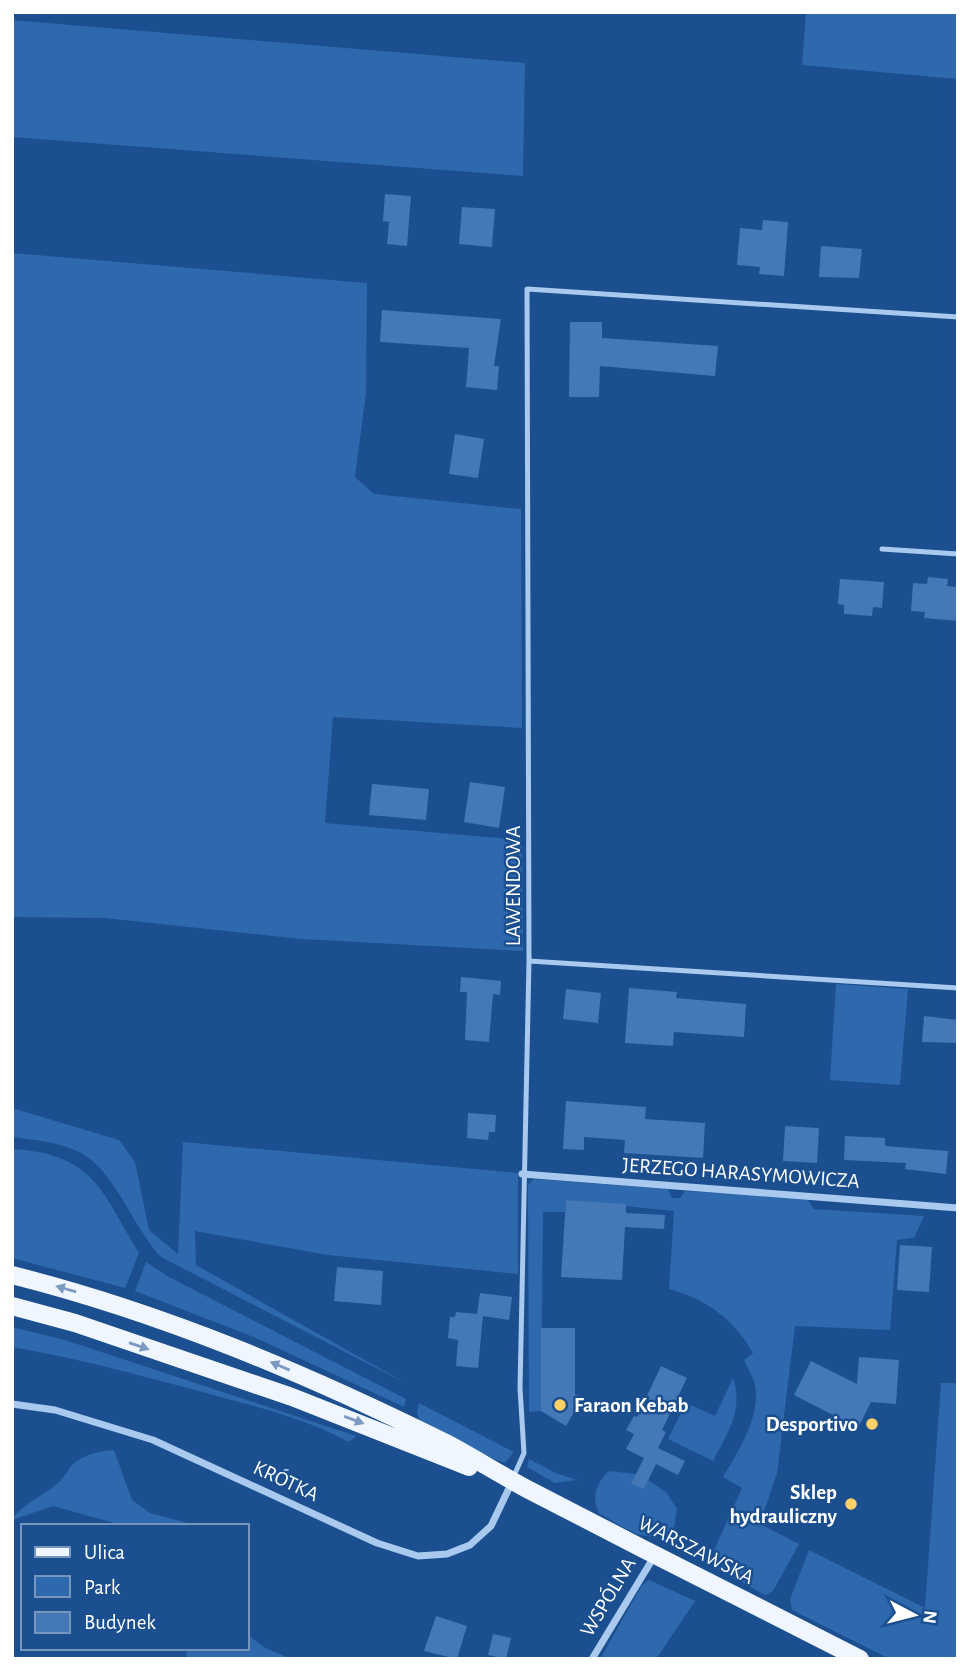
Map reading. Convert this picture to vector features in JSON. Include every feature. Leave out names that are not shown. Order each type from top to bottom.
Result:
[{"type":"main road","points":[[12,1275],[94,1297],[241,1349],[397,1419],[512,1481]]},
{"type":"main road","points":[[12,1306],[75,1323],[292,1397],[512,1481]]},
{"type":"main road","name":"WARSZAWSKA","points":[[512,1481],[860,1659]]},
{"type":"street","name":"JERZEGO HARASYMOWICZA","points":[[522,1174],[958,1208]]},
{"type":"street","name":"KRÓTKA","points":[[12,1404],[55,1410],[153,1440],[377,1543],[418,1556],[447,1554],[470,1545],[491,1527],[512,1481]]},
{"type":"street","name":"WSPÓLNA","points":[[592,1659],[656,1554]]},
{"type":"lane","name":"LAWENDOWA","points":[[512,1481],[524,1453],[520,1388],[522,1174],[529,961],[527,289],[958,317]]},
{"type":"lane","points":[[882,549],[958,554]]},
{"type":"lane","points":[[529,961],[958,988]]},
{"type":"green space","points":[[806,12],[958,12],[957,79],[802,65]]},
{"type":"green space","points":[[12,20],[525,63],[523,176],[12,137]]},
{"type":"green space","points":[[12,253],[367,283],[366,393],[355,477],[374,494],[521,509],[522,728],[333,717],[325,823],[522,840],[523,951],[301,939],[105,918],[12,917]]},
{"type":"green space","points":[[836,984],[908,989],[900,1085],[830,1080]]},
{"type":"green space","points":[[12,1108],[119,1140],[135,1162],[149,1230],[178,1254],[183,1142],[518,1173],[518,1274],[328,1255],[195,1231],[196,1265],[409,1385],[161,1257],[114,1186],[93,1161],[65,1146],[12,1137]]},
{"type":"green space","points":[[12,1149],[61,1158],[92,1179],[115,1211],[139,1253],[125,1288],[12,1258]]},
{"type":"green space","points":[[534,1179],[668,1189],[672,1198],[680,1198],[685,1191],[790,1197],[807,1199],[814,1209],[924,1216],[914,1238],[897,1240],[890,1330],[795,1326],[777,1473],[760,1524],[799,1544],[773,1591],[765,1595],[711,1565],[711,1557],[742,1488],[723,1477],[747,1434],[755,1409],[754,1382],[744,1360],[753,1353],[737,1330],[707,1304],[669,1289],[674,1211],[566,1200],[565,1212],[543,1212],[541,1411],[529,1412],[528,1185]]},
{"type":"green space","points":[[146,1262],[169,1277],[406,1399],[404,1407],[256,1338],[135,1291]]},
{"type":"green space","points":[[12,1327],[65,1340],[356,1436],[349,1442],[297,1419],[261,1408],[110,1368],[12,1347]]},
{"type":"green space","points":[[958,1371],[958,1659],[890,1659],[792,1610],[790,1599],[809,1550],[925,1608],[941,1383],[956,1383]]},
{"type":"green space","points":[[733,1378],[736,1390],[735,1411],[713,1461],[668,1439],[686,1403],[715,1416]]},
{"type":"green space","points":[[419,1403],[514,1452],[505,1463],[420,1423],[417,1412]]},
{"type":"green space","points":[[114,1450],[132,1500],[150,1513],[191,1524],[118,1524],[53,1506],[12,1520],[21,1509],[59,1482],[77,1461],[95,1453]]},
{"type":"green space","points":[[529,1459],[577,1480],[555,1483],[527,1467]]},
{"type":"green space","points":[[609,1471],[636,1474],[632,1484],[644,1489],[648,1480],[666,1492],[677,1509],[674,1527],[655,1536],[645,1536],[636,1534],[599,1513],[595,1501],[596,1490]]},
{"type":"green space","points":[[649,1580],[695,1601],[656,1659],[600,1659],[642,1585]]},
{"type":"green space","points":[[248,1635],[265,1648],[292,1659],[186,1659],[187,1650],[248,1650]]},
{"type":"building","points":[[385,194],[411,196],[407,246],[387,244],[389,222],[383,221]]},
{"type":"building","points":[[462,207],[495,209],[492,247],[459,244]]},
{"type":"building","points":[[763,220],[788,222],[784,276],[759,274],[760,267],[737,265],[740,228],[762,230]]},
{"type":"building","points":[[821,246],[862,249],[859,278],[819,277]]},
{"type":"building","points":[[382,310],[501,319],[494,366],[499,366],[497,390],[466,387],[469,348],[380,342]]},
{"type":"building","points":[[570,322],[602,322],[602,338],[718,346],[715,376],[600,366],[599,397],[569,397]]},
{"type":"building","points":[[455,434],[484,439],[478,478],[449,474]]},
{"type":"building","points":[[928,577],[948,579],[947,586],[958,587],[958,621],[924,618],[925,612],[911,611],[913,583],[927,584]]},
{"type":"building","points":[[840,579],[884,582],[882,608],[873,607],[872,616],[844,614],[844,605],[838,604]]},
{"type":"building","points":[[470,782],[505,787],[499,828],[464,822]]},
{"type":"building","points":[[372,784],[429,789],[426,820],[369,815]]},
{"type":"building","points":[[461,977],[501,981],[500,995],[493,994],[489,1042],[465,1040],[467,992],[460,992]]},
{"type":"building","points":[[629,988],[677,992],[676,998],[746,1004],[744,1037],[674,1032],[673,1046],[625,1043]]},
{"type":"building","points":[[566,989],[601,993],[598,1023],[563,1019]]},
{"type":"building","points":[[924,1016],[958,1020],[958,1043],[922,1042]]},
{"type":"building","points":[[566,1101],[646,1107],[645,1119],[705,1123],[703,1158],[624,1153],[625,1140],[584,1137],[584,1150],[563,1149]]},
{"type":"building","points":[[468,1113],[496,1115],[495,1132],[489,1132],[488,1140],[467,1138]]},
{"type":"building","points":[[785,1126],[819,1128],[817,1163],[783,1161]]},
{"type":"building","points":[[845,1136],[885,1138],[885,1146],[948,1151],[946,1174],[905,1169],[906,1163],[844,1160]]},
{"type":"building","points":[[566,1200],[626,1204],[626,1213],[665,1215],[664,1229],[625,1227],[622,1280],[561,1277]]},
{"type":"building","points":[[900,1245],[932,1247],[929,1292],[897,1290]]},
{"type":"building","points":[[337,1267],[383,1271],[381,1305],[334,1301]]},
{"type":"building","points":[[480,1293],[512,1297],[509,1320],[483,1316],[478,1368],[456,1366],[458,1340],[448,1338],[450,1317],[455,1317],[456,1312],[477,1314]]},
{"type":"building","points":[[541,1328],[575,1328],[575,1394],[582,1398],[566,1426],[541,1411]]},
{"type":"building","points":[[859,1357],[899,1360],[896,1404],[871,1402],[858,1428],[794,1395],[811,1361],[857,1384]]},
{"type":"building","points":[[661,1366],[687,1378],[662,1430],[666,1432],[658,1448],[685,1461],[678,1475],[656,1464],[644,1489],[631,1484],[644,1458],[626,1449],[634,1434],[626,1430],[634,1416],[637,1417]]},
{"type":"building","points":[[436,1616],[467,1626],[457,1659],[424,1651]]},
{"type":"building","points":[[493,1634],[511,1638],[506,1659],[488,1655]]},
{"type":"place","name":"Faraon Kebab","points":[[560,1405]]},
{"type":"place","name":"Desportivo","points":[[872,1424]]},
{"type":"place","name":"Sklep hydrauliczny","points":[[851,1504]]}]
